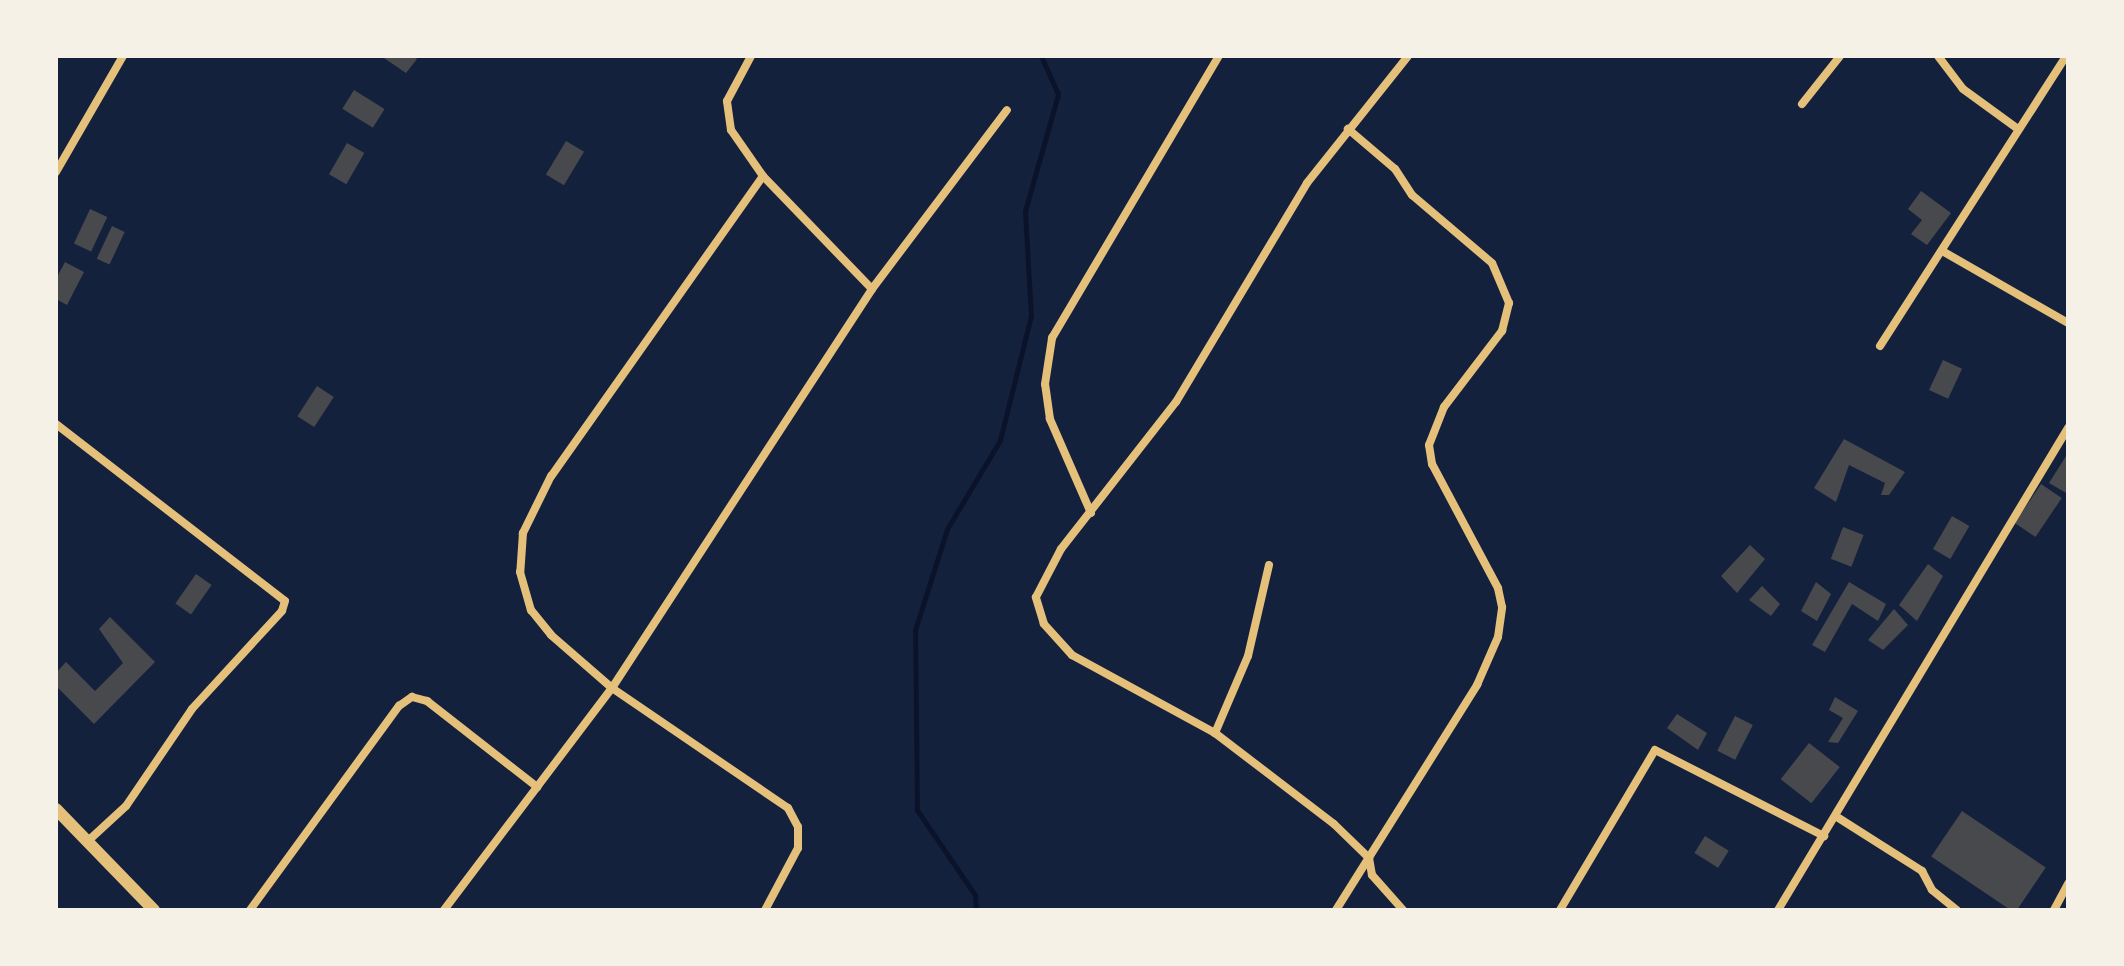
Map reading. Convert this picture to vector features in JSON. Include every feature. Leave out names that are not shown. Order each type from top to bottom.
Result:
[{"type":"street","points":[[56,172],[123,56]]},
{"type":"street","points":[[751,56],[730,91],[727,116],[731,130],[763,176],[872,289]]},
{"type":"street","points":[[1403,910],[1379,886],[1369,858],[1215,733],[1072,655],[1044,624],[1036,597],[1041,584],[1091,513],[1176,402],[1278,228],[1348,129],[1408,56]]},
{"type":"street","points":[[1802,104],[1840,56]]},
{"type":"street","points":[[1938,56],[1963,89],[2018,129]]},
{"type":"street","points":[[1880,346],[1944,252],[2066,56]]},
{"type":"street","points":[[1091,513],[1050,419],[1045,384],[1052,338],[1218,57]]},
{"type":"street","points":[[444,910],[612,688],[872,289],[1007,110]]},
{"type":"street","points":[[1336,910],[1477,685],[1498,637],[1502,607],[1498,588],[1432,464],[1429,445],[1444,407],[1502,331],[1509,303],[1492,263],[1412,195],[1395,169],[1348,129]]},
{"type":"street","points":[[763,176],[551,476],[523,533],[520,572],[531,610],[551,635],[612,688],[788,808],[798,827],[798,848],[765,910]]},
{"type":"street","points":[[1944,252],[2068,323]]},
{"type":"street","points":[[56,424],[285,601],[282,611],[192,709],[126,806],[88,841]]},
{"type":"street","points":[[1778,910],[1837,817],[2068,428]]},
{"type":"street","points":[[1215,733],[1248,656],[1269,565]]},
{"type":"street","points":[[250,910],[399,706],[412,697],[427,701],[537,787]]},
{"type":"street","points":[[1560,910],[1655,750],[1824,836]]},
{"type":"street","points":[[56,809],[154,910]]},
{"type":"street","points":[[1837,817],[1922,871],[1932,890],[1957,910]]},
{"type":"street","points":[[2058,909],[2068,884]]},
{"type":"building","points":[[381,56],[413,56],[417,59],[406,73]]},
{"type":"building","points":[[354,90],[385,109],[373,128],[342,109]]},
{"type":"building","points":[[566,141],[584,152],[564,185],[546,174]]},
{"type":"building","points":[[347,143],[364,153],[346,184],[329,174]]},
{"type":"building","points":[[1921,191],[1951,213],[1927,245],[1911,234],[1922,220],[1908,209]]},
{"type":"building","points":[[90,209],[107,217],[91,251],[74,243]]},
{"type":"building","points":[[112,226],[125,232],[109,265],[97,259]]},
{"type":"building","points":[[65,262],[84,272],[67,305],[56,299],[56,279]]},
{"type":"building","points":[[1943,360],[1962,369],[1948,399],[1929,390]]},
{"type":"building","points":[[317,386],[334,397],[314,427],[297,416]]},
{"type":"building","points":[[1844,439],[1905,472],[1889,495],[1881,495],[1885,483],[1849,465],[1836,502],[1814,488]]},
{"type":"building","points":[[2068,453],[2068,494],[2049,483]]},
{"type":"building","points":[[2041,484],[2062,498],[2035,537],[2015,523]]},
{"type":"building","points":[[1952,516],[1969,526],[1950,559],[1933,549]]},
{"type":"building","points":[[1843,527],[1864,535],[1851,567],[1831,559]]},
{"type":"building","points":[[1750,545],[1765,559],[1737,593],[1721,576]]},
{"type":"building","points":[[1928,564],[1943,576],[1917,621],[1899,605]]},
{"type":"building","points":[[196,574],[212,585],[191,614],[175,603]]},
{"type":"building","points":[[1816,582],[1831,594],[1817,621],[1801,611]]},
{"type":"building","points":[[1849,582],[1886,604],[1878,621],[1852,604],[1825,652],[1812,645]]},
{"type":"building","points":[[1762,586],[1780,604],[1771,616],[1749,600]]},
{"type":"building","points":[[1894,609],[1908,625],[1883,650],[1868,640]]},
{"type":"building","points":[[110,617],[155,662],[94,724],[56,686],[56,673],[66,662],[95,691],[123,663],[99,629]]},
{"type":"building","points":[[1835,697],[1858,711],[1838,743],[1828,742],[1843,718],[1829,710]]},
{"type":"building","points":[[1677,714],[1707,733],[1698,750],[1667,728]]},
{"type":"building","points":[[1735,716],[1753,725],[1735,760],[1717,751]]},
{"type":"building","points":[[1809,743],[1840,767],[1811,803],[1781,779]]},
{"type":"building","points":[[1962,811],[2046,867],[2017,910],[2010,910],[1931,857]]},
{"type":"building","points":[[1705,836],[1729,851],[1718,868],[1694,853]]},
{"type":"waterway","points":[[976,910],[975,895],[917,810],[915,630],[947,529],[1000,440],[1031,316],[1025,211],[1058,94],[1041,56]]}]
